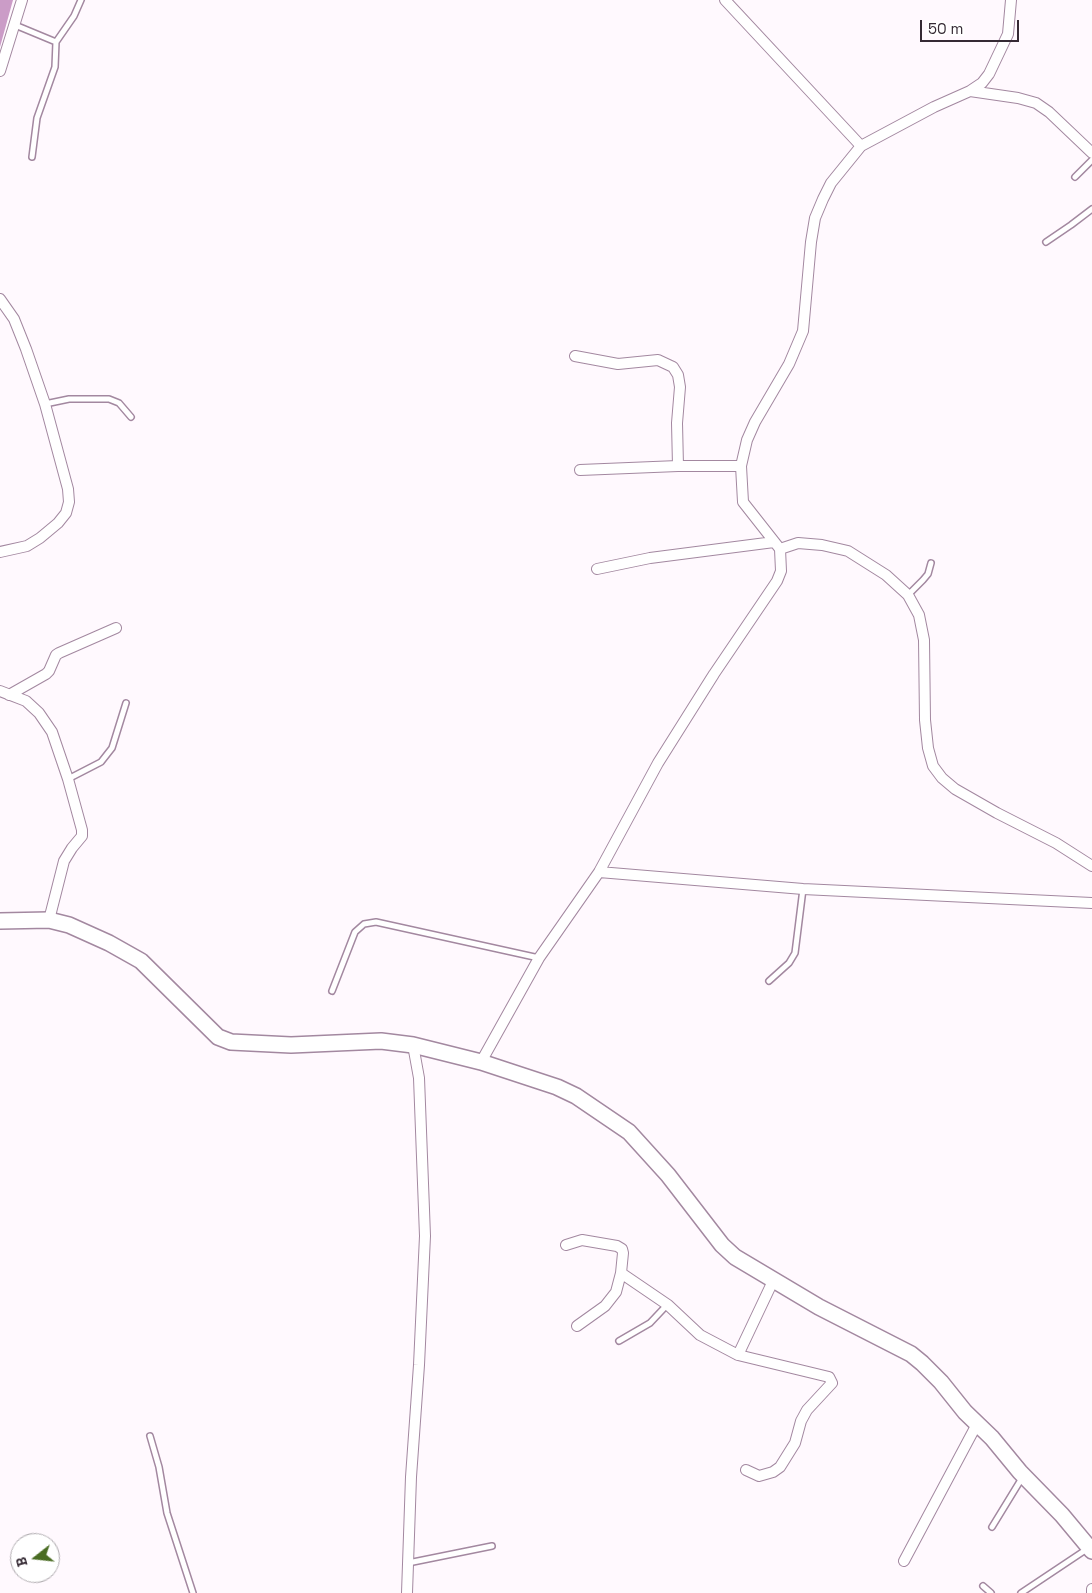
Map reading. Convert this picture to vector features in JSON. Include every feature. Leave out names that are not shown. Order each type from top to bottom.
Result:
[{"type":"street","points":[[0,71],[22,0]]},
{"type":"street","points":[[725,0],[861,146]]},
{"type":"street","points":[[481,1062],[539,958],[599,872],[658,763],[714,674],[777,581],[781,571],[777,546],[743,502],[741,466],[747,440],[755,422],[789,364],[803,331],[815,218],[831,183],[861,146],[934,107],[970,91],[982,83],[989,74],[1008,34],[1011,0]]},
{"type":"street","points":[[970,91],[1018,98],[1036,104],[1049,112],[1092,153]]},
{"type":"street","points":[[0,299],[14,319],[45,404],[68,489],[69,502],[66,513],[58,523],[40,538],[27,546],[0,552]]},
{"type":"street","points":[[575,356],[618,364],[658,360],[673,367],[678,375],[680,387],[677,423],[678,466]]},
{"type":"street","points":[[580,470],[678,466],[741,466]]},
{"type":"street","points":[[598,569],[650,558],[798,543],[822,544],[848,551],[886,575],[908,595],[919,616],[924,640],[925,720],[928,748],[933,766],[942,778],[955,789],[1056,843],[1092,866]]},
{"type":"street","points":[[4,693],[46,674],[59,653],[116,628]]},
{"type":"street","points":[[4,693],[26,701],[39,713],[52,732],[68,779],[82,836],[64,861],[49,920]]},
{"type":"street","points":[[599,872],[803,889],[1092,903]]},
{"type":"street","points":[[0,920],[49,920],[86,932],[109,943],[141,961],[214,1034],[232,1042],[291,1045],[381,1041],[413,1045],[481,1062],[557,1087],[576,1096],[629,1132],[668,1175],[722,1245],[735,1257],[819,1307],[911,1354],[941,1382],[964,1412],[992,1438],[1091,1549]]},
{"type":"street","points":[[407,1593],[411,1477],[425,1236],[419,1078],[413,1045]]},
{"type":"street","points":[[566,1245],[582,1240],[617,1246],[622,1249],[623,1253],[621,1273],[616,1292],[605,1306],[577,1326]]},
{"type":"street","points":[[621,1273],[668,1305],[700,1335],[738,1355],[829,1377],[832,1383],[807,1410],[801,1421],[795,1444],[780,1467],[774,1472],[759,1476],[746,1470]]},
{"type":"street","points":[[738,1355],[773,1281]]},
{"type":"street","points":[[904,1561],[977,1424]]},
{"type":"lane","points":[[32,157],[37,118],[55,66],[56,42],[74,16],[81,0]]},
{"type":"lane","points":[[14,24],[56,42]]},
{"type":"lane","points":[[1075,177],[1092,160]]},
{"type":"lane","points":[[1046,242],[1092,209]]},
{"type":"lane","points":[[45,404],[69,398],[109,399],[119,404],[131,417]]},
{"type":"lane","points":[[908,595],[928,574],[931,563]]},
{"type":"lane","points":[[68,779],[101,762],[112,748],[126,704]]},
{"type":"lane","points":[[769,981],[789,963],[795,953],[803,889]]},
{"type":"lane","points":[[332,991],[355,932],[364,924],[376,922],[539,958]]},
{"type":"lane","points":[[619,1341],[650,1323],[668,1305]]},
{"type":"lane","points":[[150,1436],[159,1467],[167,1513],[193,1593]]},
{"type":"lane","points":[[992,1527],[1024,1475]]},
{"type":"lane","points":[[408,1563],[492,1546]]},
{"type":"lane","points":[[1020,1593],[1091,1549]]},
{"type":"lane","points":[[983,1586],[991,1593]]},
{"type":"shaded area","points":[[0,0],[13,0],[0,47]]}]
